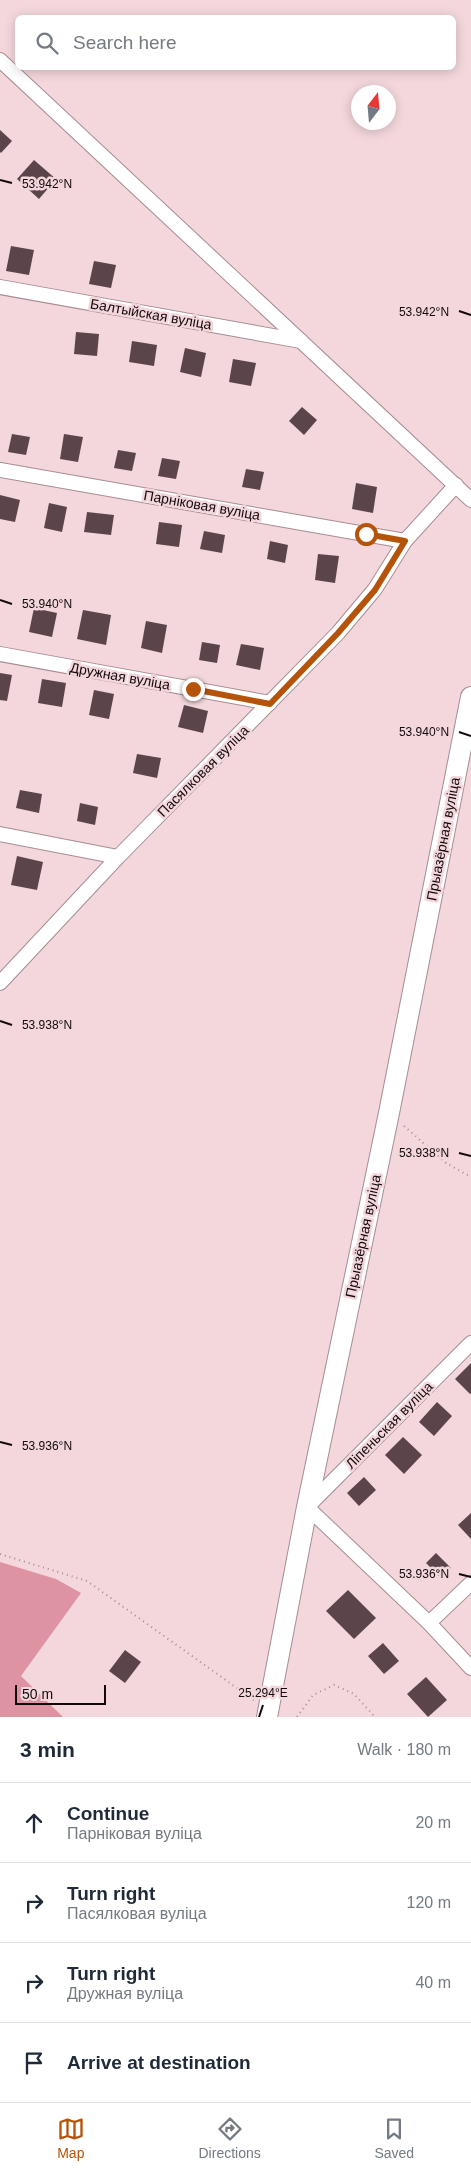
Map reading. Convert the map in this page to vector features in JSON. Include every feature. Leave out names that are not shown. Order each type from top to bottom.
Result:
[{"type":"street","points":[[0,60],[471,500]]},
{"type":"street","name":"Балтыйская вуліца","points":[[0,287],[301,341]]},
{"type":"street","name":"Парніковая вуліца","points":[[0,470],[405,541]]},
{"type":"street","name":"Пасялковая вуліца","points":[[0,983],[118,857],[338,633],[375,590],[405,541],[456,485]]},
{"type":"street","name":"Дружная вуліца","points":[[0,654],[270,704]]},
{"type":"street","name":"Прыазёрная вуліца","points":[[268,1714],[307,1507],[389,1112],[471,697]]},
{"type":"street","points":[[0,834],[118,857]]},
{"type":"street","name":"Ліпеньская вуліца","points":[[307,1507],[471,1343]]},
{"type":"street","points":[[307,1507],[429,1623],[471,1668]]},
{"type":"street","points":[[429,1623],[471,1583]]},
{"type":"path","points":[[389,1112],[446,1163],[471,1177]]},
{"type":"path","points":[[0,1554],[87,1581],[268,1714]]},
{"type":"path","points":[[297,1717],[313,1695],[334,1685],[354,1694],[375,1717]]},
{"type":"shaded area","points":[[0,1562],[56,1579],[81,1593],[21,1676],[63,1717],[0,1717]]},
{"type":"building","points":[[0,130],[12,141],[1,153],[0,152]]},
{"type":"building","points":[[34,160],[56,179],[39,199],[17,179]]},
{"type":"building","points":[[11,246],[34,250],[29,275],[6,271]]},
{"type":"building","points":[[94,261],[116,265],[111,288],[89,284]]},
{"type":"building","points":[[76,332],[99,334],[97,356],[74,354]]},
{"type":"building","points":[[132,341],[157,345],[154,366],[129,362]]},
{"type":"building","points":[[185,348],[206,353],[201,377],[180,372]]},
{"type":"building","points":[[233,359],[256,363],[251,386],[229,382]]},
{"type":"building","points":[[302,407],[317,420],[304,435],[289,421]]},
{"type":"building","points":[[12,434],[30,437],[26,455],[8,452]]},
{"type":"building","points":[[64,434],[83,437],[78,462],[60,459]]},
{"type":"building","points":[[118,450],[136,453],[132,471],[114,468]]},
{"type":"building","points":[[162,458],[180,461],[176,479],[158,476]]},
{"type":"building","points":[[246,469],[264,472],[260,490],[242,487]]},
{"type":"building","points":[[356,483],[377,487],[373,513],[352,509]]},
{"type":"building","points":[[0,495],[20,500],[15,522],[0,519]]},
{"type":"building","points":[[49,503],[67,507],[62,532],[44,528]]},
{"type":"building","points":[[87,512],[114,515],[111,535],[84,532]]},
{"type":"building","points":[[159,522],[182,525],[179,547],[156,544]]},
{"type":"building","points":[[204,531],[225,535],[222,553],[200,549]]},
{"type":"building","points":[[270,541],[288,545],[285,563],[267,559]]},
{"type":"building","points":[[318,554],[339,556],[335,583],[315,580]]},
{"type":"building","points":[[34,608],[57,613],[52,637],[29,632]]},
{"type":"building","points":[[83,610],[111,615],[106,645],[77,639]]},
{"type":"building","points":[[146,621],[167,625],[162,653],[141,648]]},
{"type":"building","points":[[202,642],[220,645],[217,663],[199,660]]},
{"type":"building","points":[[241,644],[264,648],[260,670],[236,665]]},
{"type":"building","points":[[0,673],[12,675],[7,701],[0,700]]},
{"type":"building","points":[[42,679],[66,683],[62,707],[38,703]]},
{"type":"building","points":[[94,690],[114,694],[109,719],[89,715]]},
{"type":"building","points":[[184,705],[208,711],[203,733],[178,727]]},
{"type":"building","points":[[137,754],[161,758],[157,778],[133,773]]},
{"type":"building","points":[[20,790],[42,794],[39,813],[16,808]]},
{"type":"building","points":[[80,803],[98,807],[95,825],[77,821]]},
{"type":"building","points":[[17,856],[43,862],[37,890],[11,885]]},
{"type":"building","points":[[471,1363],[471,1393],[470,1394],[455,1379]]},
{"type":"building","points":[[437,1402],[452,1416],[434,1436],[419,1422]]},
{"type":"building","points":[[403,1437],[422,1455],[404,1474],[385,1455]]},
{"type":"building","points":[[364,1477],[376,1490],[359,1506],[347,1493]]},
{"type":"building","points":[[471,1513],[471,1539],[458,1525]]},
{"type":"building","points":[[436,1553],[451,1568],[441,1578],[426,1563]]},
{"type":"building","points":[[348,1590],[376,1618],[354,1639],[326,1611]]},
{"type":"building","points":[[383,1643],[399,1661],[384,1674],[368,1656]]},
{"type":"building","points":[[125,1650],[141,1662],[125,1683],[109,1671]]},
{"type":"building","points":[[426,1677],[447,1700],[428,1717],[407,1694]]},
{"type":"route","points":[[193,689],[270,704],[338,633],[375,590],[405,541],[366,534]]}]
